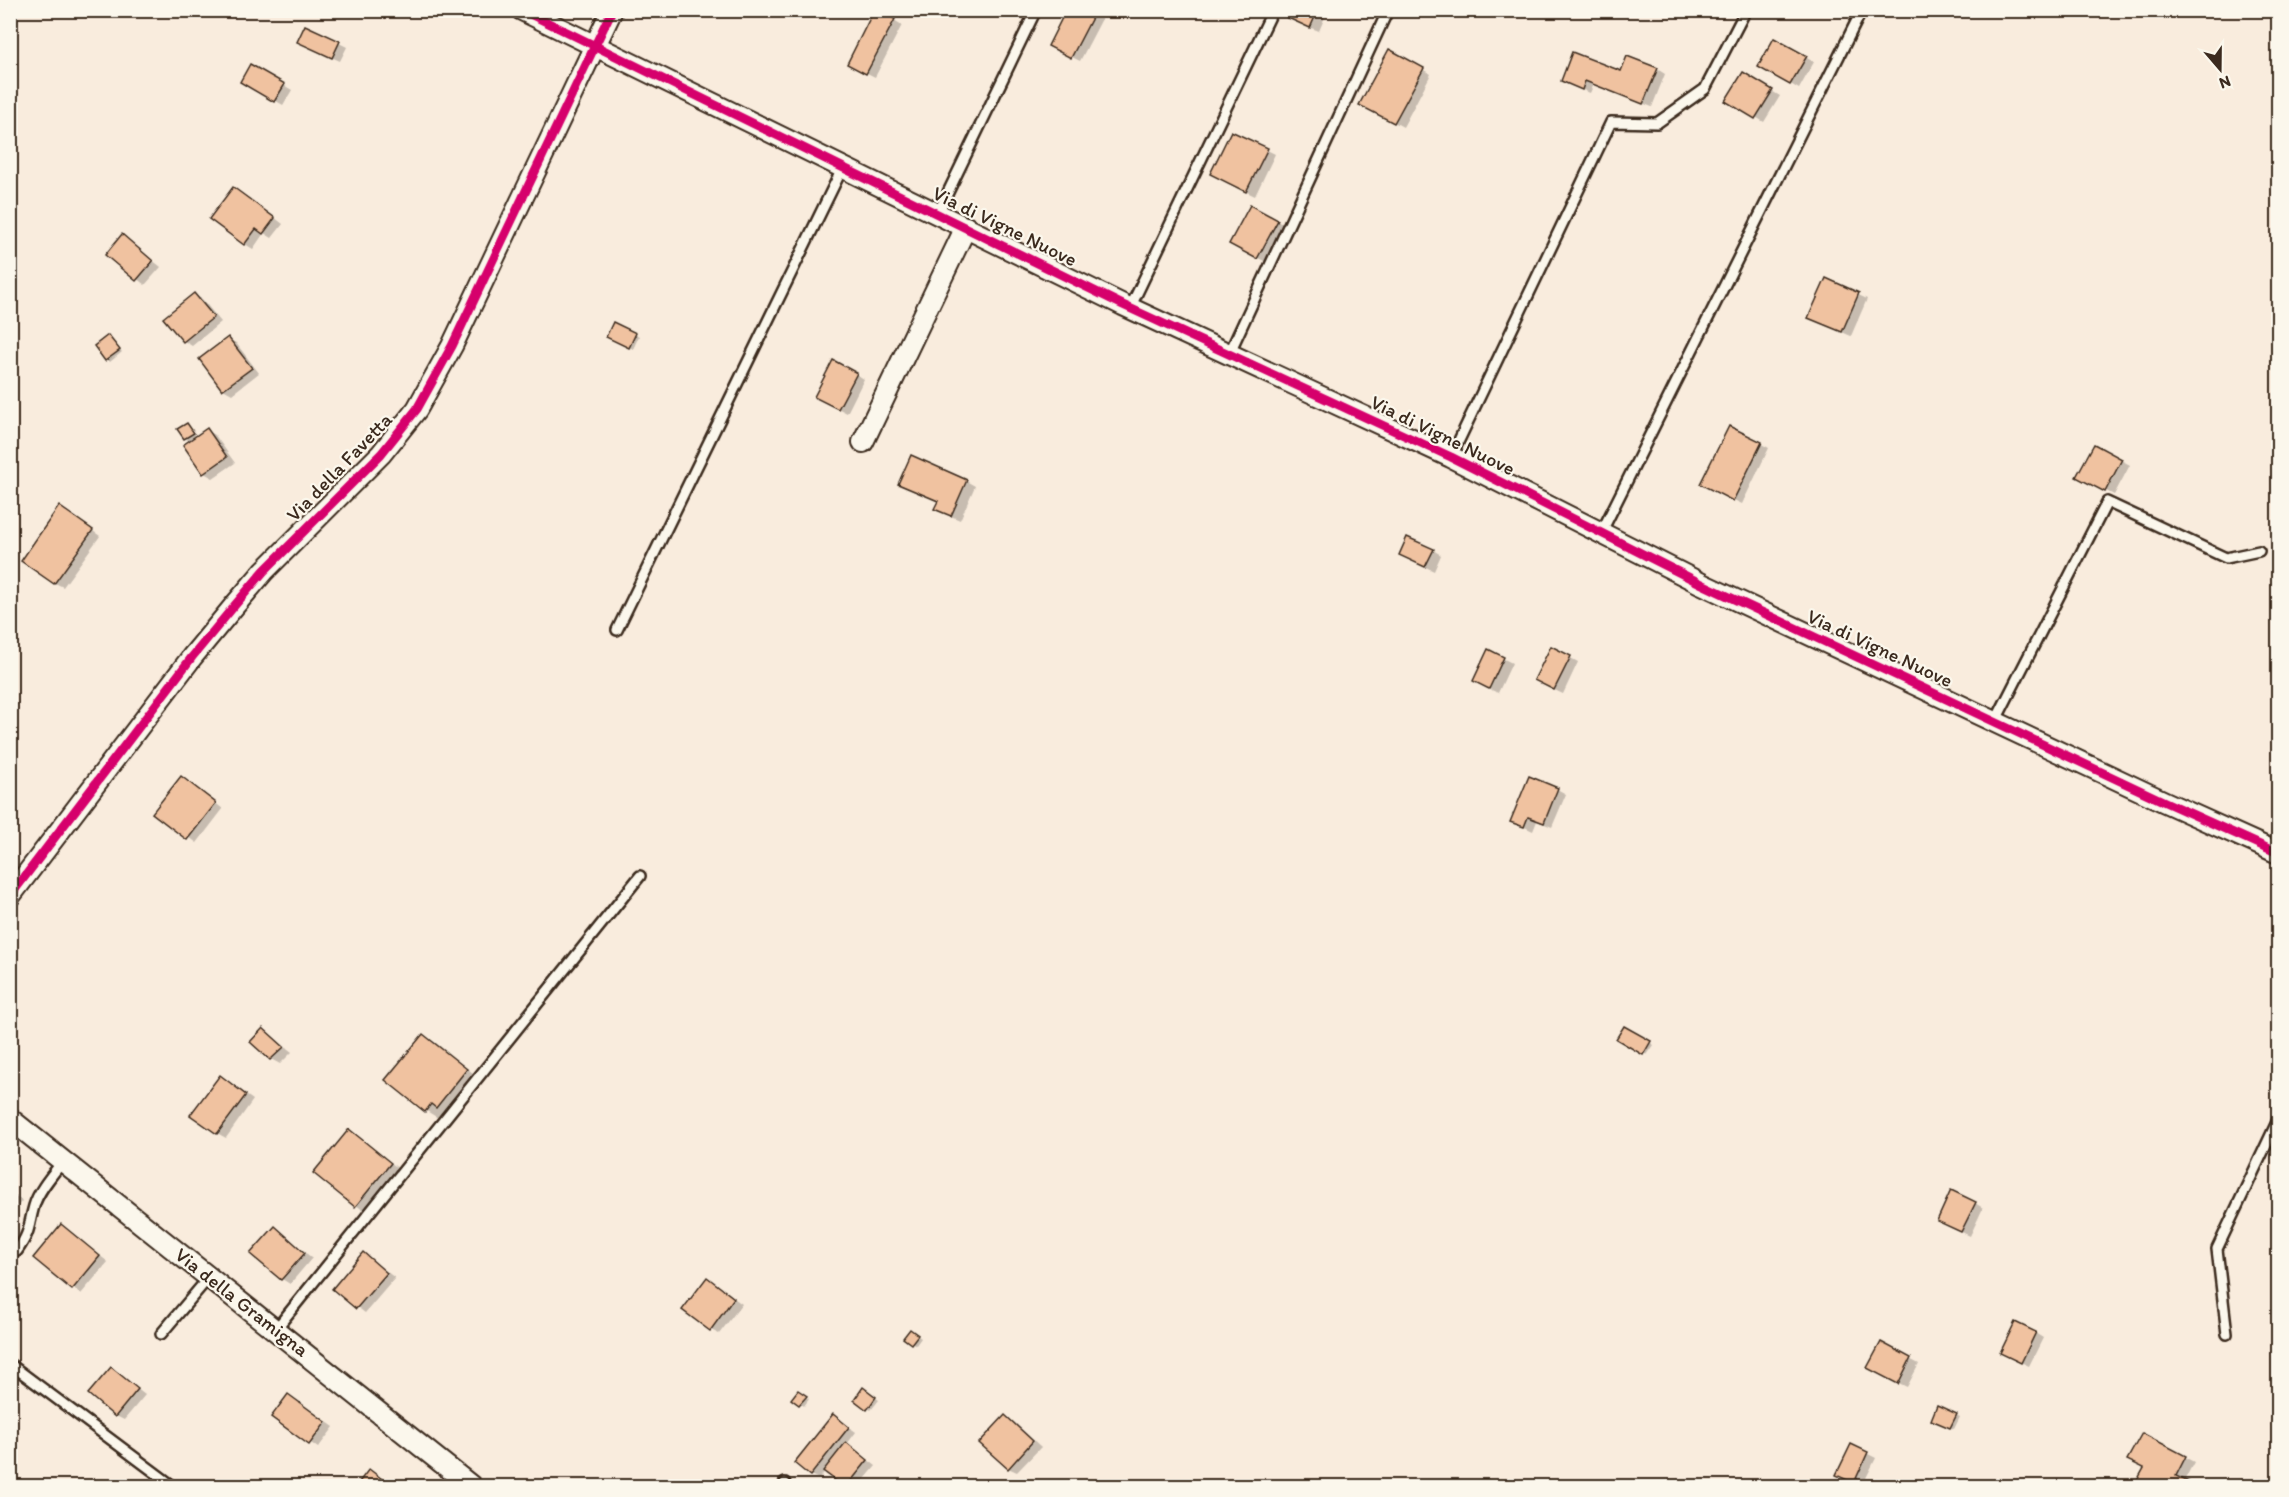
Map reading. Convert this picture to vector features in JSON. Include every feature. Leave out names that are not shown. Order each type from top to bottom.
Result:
[{"type":"street","name":"Via di Vigne Nuove","points":[[522,10],[1130,308],[1451,457],[1702,584],[2278,853]]},
{"type":"street","name":"Via della Favetta","points":[[10,896],[192,657],[235,605],[264,571],[381,454],[417,409],[452,346],[612,10]]},
{"type":"street","points":[[863,442],[966,227]]},
{"type":"street","name":"Via della Gramigna","points":[[10,1119],[471,1486]]},
{"type":"lane","points":[[938,213],[1036,10]]},
{"type":"lane","points":[[1130,308],[1272,10]]},
{"type":"lane","points":[[1229,354],[1388,10]]},
{"type":"lane","points":[[1451,457],[1611,122],[1657,123],[1704,89],[1746,10]]},
{"type":"lane","points":[[1601,533],[1862,10]]},
{"type":"lane","points":[[617,630],[843,167]]},
{"type":"lane","points":[[1995,722],[2107,502],[2226,558],[2259,551]]},
{"type":"lane","points":[[276,1329],[640,876]]},
{"type":"lane","points":[[2227,1334],[2217,1249],[2278,1120]]},
{"type":"lane","points":[[17,1251],[27,1238],[34,1205],[63,1161]]},
{"type":"lane","points":[[161,1334],[210,1276]]},
{"type":"lane","points":[[10,1364],[173,1486]]},
{"type":"building","points":[[874,10],[879,10],[895,19],[866,74],[847,64]]},
{"type":"building","points":[[1066,10],[1096,10],[1071,58],[1048,46]]},
{"type":"building","points":[[1289,10],[1318,10],[1310,28],[1286,17]]},
{"type":"building","points":[[305,25],[340,41],[332,58],[297,42]]},
{"type":"building","points":[[1774,38],[1807,56],[1790,85],[1758,67]]},
{"type":"building","points":[[1389,49],[1424,68],[1394,123],[1359,105]]},
{"type":"building","points":[[1572,52],[1621,71],[1627,56],[1658,68],[1643,104],[1585,81],[1582,90],[1561,81]]},
{"type":"building","points":[[250,64],[285,84],[274,102],[240,82]]},
{"type":"building","points":[[1743,72],[1773,90],[1755,119],[1725,101]]},
{"type":"building","points":[[1231,131],[1268,148],[1246,192],[1210,174]]},
{"type":"building","points":[[233,187],[275,218],[263,234],[256,229],[244,245],[209,219]]},
{"type":"building","points":[[1250,205],[1278,220],[1257,259],[1229,244]]},
{"type":"building","points":[[122,234],[153,261],[136,281],[105,255]]},
{"type":"building","points":[[1826,278],[1859,293],[1842,332],[1808,318]]},
{"type":"building","points":[[194,293],[214,317],[183,342],[163,318]]},
{"type":"building","points":[[613,322],[636,333],[629,348],[606,337]]},
{"type":"building","points":[[108,335],[120,350],[105,361],[94,346]]},
{"type":"building","points":[[228,337],[252,368],[222,390],[199,359]]},
{"type":"building","points":[[833,360],[857,373],[838,409],[814,397]]},
{"type":"building","points":[[187,423],[194,433],[184,439],[177,429]]},
{"type":"building","points":[[1729,426],[1762,442],[1733,501],[1700,484]]},
{"type":"building","points":[[207,428],[227,457],[203,474],[183,445]]},
{"type":"building","points":[[2094,444],[2122,459],[2105,492],[2076,477]]},
{"type":"building","points":[[911,455],[967,480],[951,516],[934,509],[938,501],[898,484]]},
{"type":"building","points":[[59,506],[93,530],[54,584],[21,561]]},
{"type":"building","points":[[1407,537],[1434,549],[1425,567],[1399,555]]},
{"type":"building","points":[[1551,646],[1571,656],[1554,690],[1534,680]]},
{"type":"building","points":[[1488,649],[1504,657],[1489,689],[1473,681]]},
{"type":"building","points":[[181,776],[216,803],[187,840],[152,813]]},
{"type":"building","points":[[1529,776],[1558,788],[1544,823],[1528,817],[1524,827],[1510,822]]},
{"type":"building","points":[[1624,1026],[1651,1041],[1643,1055],[1616,1039]]},
{"type":"building","points":[[263,1028],[284,1047],[270,1060],[250,1042]]},
{"type":"building","points":[[423,1034],[467,1069],[436,1108],[431,1104],[425,1112],[385,1080]]},
{"type":"building","points":[[220,1075],[246,1095],[217,1134],[190,1115]]},
{"type":"building","points":[[349,1129],[391,1163],[355,1207],[313,1173]]},
{"type":"building","points":[[1951,1190],[1976,1202],[1961,1232],[1937,1221]]},
{"type":"building","points":[[61,1224],[100,1256],[72,1290],[33,1258]]},
{"type":"building","points":[[275,1226],[305,1253],[281,1280],[250,1254]]},
{"type":"building","points":[[363,1252],[387,1273],[356,1309],[332,1289]]},
{"type":"building","points":[[707,1277],[734,1298],[710,1331],[682,1310]]},
{"type":"building","points":[[2015,1322],[2036,1332],[2021,1363],[2000,1353]]},
{"type":"building","points":[[910,1329],[918,1335],[911,1344],[903,1338]]},
{"type":"building","points":[[1881,1342],[1911,1358],[1898,1384],[1867,1368]]},
{"type":"building","points":[[111,1367],[138,1389],[115,1417],[88,1394]]},
{"type":"building","points":[[863,1387],[876,1397],[867,1410],[854,1400]]},
{"type":"building","points":[[798,1390],[807,1396],[799,1405],[791,1399]]},
{"type":"building","points":[[288,1394],[326,1422],[309,1445],[271,1417]]},
{"type":"building","points":[[1937,1405],[1957,1414],[1950,1428],[1931,1420]]},
{"type":"building","points":[[833,1414],[849,1427],[810,1476],[794,1463]]},
{"type":"building","points":[[1005,1415],[1033,1441],[1008,1469],[979,1443]]},
{"type":"building","points":[[2142,1433],[2186,1456],[2176,1476],[2197,1486],[2134,1486],[2144,1468],[2127,1460]]},
{"type":"building","points":[[846,1442],[868,1460],[847,1486],[843,1486],[823,1471]]},
{"type":"building","points":[[1851,1444],[1868,1452],[1854,1483],[1836,1475]]},
{"type":"building","points":[[369,1469],[390,1485],[356,1486]]},
{"type":"cycle path","points":[[522,10],[1123,305],[1451,457],[1702,584],[2278,853]]},
{"type":"cycle path","points":[[10,896],[192,657],[235,605],[264,571],[381,454],[417,409],[452,346],[612,10]]}]
